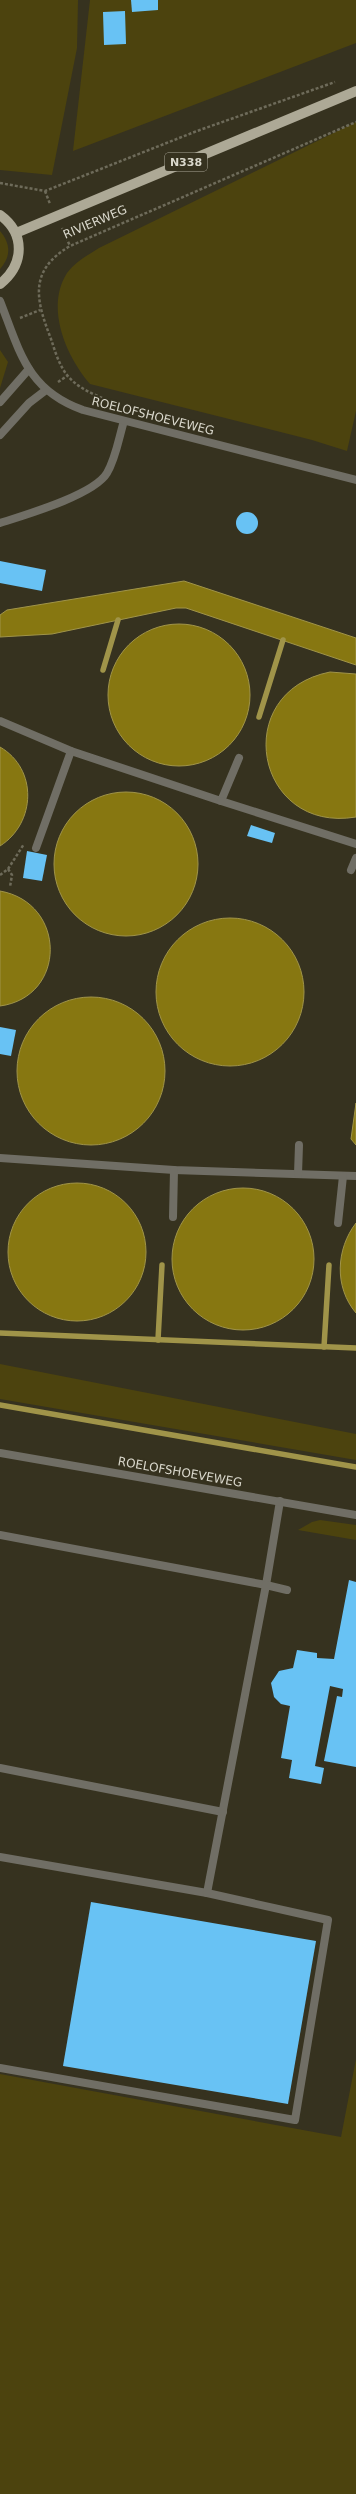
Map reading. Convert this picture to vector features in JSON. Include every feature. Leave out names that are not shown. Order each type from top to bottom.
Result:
[{"type":"main road","name":"RIVIERWEG","points":[[16,233],[356,91]]},
{"type":"main road","points":[[0,215],[10,223],[16,233],[20,248],[18,263],[10,276],[0,284]]},
{"type":"street","name":"ROELOFSHOEVEWEG","points":[[0,301],[28,368],[46,390],[63,403],[124,421],[356,480]]},
{"type":"street","points":[[0,402],[28,368]]},
{"type":"street","points":[[0,435],[29,403],[46,390]]},
{"type":"street","points":[[0,523],[46,508],[95,485],[106,474],[111,465],[124,421]]},
{"type":"street","points":[[0,721],[71,751],[356,844]]},
{"type":"street","points":[[36,848],[71,751]]},
{"type":"street","points":[[221,801],[239,758]]},
{"type":"street","points":[[351,870],[356,858]]},
{"type":"street","points":[[298,1174],[299,1145]]},
{"type":"street","points":[[0,1158],[174,1170],[356,1176]]},
{"type":"street","points":[[173,1217],[174,1170]]},
{"type":"street","points":[[338,1223],[343,1176]]},
{"type":"street","name":"ROELOFSHOEVEWEG","points":[[0,1453],[356,1515]]},
{"type":"street","points":[[207,1893],[266,1585],[280,1501]]},
{"type":"street","points":[[0,1535],[286,1590]]},
{"type":"street","points":[[0,1768],[223,1812]]},
{"type":"street","points":[[0,1857],[207,1893],[328,1920],[295,2120],[0,2068]]},
{"type":"path","points":[[0,183],[45,191],[197,131],[342,80]]},
{"type":"path","name":"RIVIERWEG","points":[[115,404],[82,388],[67,376],[60,364],[40,310],[38,298],[40,281],[47,264],[70,246],[356,122]]},
{"type":"path","points":[[8,869],[12,875],[10,887]]},
{"type":"shaded area","points":[[0,0],[78,0],[77,48],[52,175],[0,170]]},
{"type":"shaded area","points":[[90,0],[356,0],[356,43],[73,151]]},
{"type":"shaded area","points":[[356,122],[356,411],[347,451],[312,440],[90,384],[81,373],[66,346],[58,316],[58,301],[61,287],[67,273],[74,265],[99,248]]},
{"type":"shaded area","points":[[0,231],[8,246],[8,255],[0,269]]},
{"type":"shaded area","points":[[0,350],[8,362],[0,388]]},
{"type":"shaded area","points":[[184,581],[356,638],[356,665],[186,608],[176,608],[52,634],[0,637],[0,615],[7,610]]},
{"type":"shaded area","points":[[172,624],[186,624],[213,632],[234,650],[245,668],[249,681],[249,709],[242,729],[224,750],[213,758],[200,763],[186,766],[172,766],[145,758],[124,740],[116,729],[111,716],[108,702],[108,688],[116,661],[134,640],[145,632],[158,627]]},
{"type":"shaded area","points":[[330,672],[356,674],[356,817],[322,816],[295,804],[277,784],[267,758],[267,731],[277,705],[298,685]]},
{"type":"shaded area","points":[[0,747],[12,757],[21,769],[26,782],[28,796],[26,810],[21,824],[12,836],[0,846]]},
{"type":"shaded area","points":[[126,792],[147,795],[160,801],[172,808],[182,818],[195,843],[198,864],[195,885],[189,898],[182,910],[172,920],[147,933],[126,936],[105,933],[92,927],[80,920],[70,910],[57,885],[54,864],[57,843],[63,830],[70,818],[80,808],[105,795]]},
{"type":"shaded area","points":[[0,891],[22,899],[38,913],[47,930],[50,950],[47,969],[38,986],[22,999],[0,1006]]},
{"type":"shaded area","points":[[223,918],[237,918],[252,921],[265,926],[283,939],[296,957],[299,964],[303,977],[303,1007],[299,1020],[296,1027],[283,1045],[265,1058],[258,1061],[245,1065],[223,1066],[208,1063],[195,1058],[183,1050],[172,1039],[164,1027],[159,1014],[156,999],[156,985],[159,970],[164,957],[172,945],[183,934],[195,926],[208,921]]},
{"type":"shaded area","points":[[98,997],[120,1002],[144,1018],[160,1042],[164,1056],[164,1086],[160,1100],[144,1124],[120,1140],[106,1144],[84,1145],[62,1140],[56,1137],[44,1129],[33,1118],[22,1100],[18,1086],[17,1064],[22,1042],[25,1036],[33,1024],[44,1013],[62,1002],[76,998]]},
{"type":"shaded area","points":[[356,1103],[356,1145],[351,1139]]},
{"type":"shaded area","points":[[84,1183],[110,1191],[126,1203],[135,1214],[141,1226],[145,1239],[145,1265],[141,1278],[135,1290],[126,1301],[115,1310],[103,1316],[84,1321],[70,1321],[51,1316],[39,1310],[28,1301],[19,1290],[9,1265],[8,1245],[13,1226],[19,1214],[28,1203],[39,1194],[64,1184]]},
{"type":"shaded area","points":[[250,1188],[277,1196],[294,1208],[309,1232],[313,1245],[313,1273],[309,1286],[294,1310],[270,1325],[257,1329],[236,1330],[209,1322],[192,1310],[177,1286],[173,1273],[172,1252],[180,1225],[192,1208],[216,1193],[229,1189]]},
{"type":"shaded area","points":[[356,1223],[356,1313],[344,1292],[340,1268],[344,1244]]},
{"type":"shaded area","points":[[0,1364],[356,1434],[356,1460],[0,1399]]},
{"type":"shaded area","points":[[320,1520],[356,1525],[356,1540],[298,1530],[312,1522]]},
{"type":"shaded area","points":[[356,2059],[356,2494],[0,2494],[0,2074],[341,2137]]},
{"type":"building","points":[[131,0],[158,0],[158,10],[132,12]]},
{"type":"building","points":[[125,11],[126,44],[104,45],[103,12]]},
{"type":"building","points":[[247,512],[255,515],[258,523],[255,531],[247,534],[239,531],[236,523],[239,515]]},
{"type":"building","points":[[0,561],[46,570],[42,591],[0,583]]},
{"type":"building","points":[[251,825],[275,833],[272,843],[247,836]]},
{"type":"building","points":[[27,851],[47,855],[42,881],[23,878]]},
{"type":"building","points":[[0,1027],[16,1030],[11,1056],[0,1054]]},
{"type":"building","points":[[349,1580],[356,1582],[356,1767],[324,1761],[337,1696],[342,1697],[343,1689],[330,1686],[315,1766],[324,1768],[321,1784],[289,1778],[292,1760],[281,1758],[290,1706],[281,1704],[274,1697],[271,1683],[279,1671],[293,1668],[297,1650],[317,1653],[317,1658],[334,1659]]},
{"type":"building","points":[[91,1902],[316,1941],[288,2104],[63,2066]]},
{"type":"waterway","points":[[103,670],[118,620]]},
{"type":"waterway","points":[[259,717],[283,640]]},
{"type":"waterway","points":[[158,1340],[162,1265]]},
{"type":"waterway","points":[[324,1347],[329,1265]]},
{"type":"waterway","points":[[0,1333],[356,1348]]},
{"type":"waterway","points":[[0,1405],[356,1467]]}]
